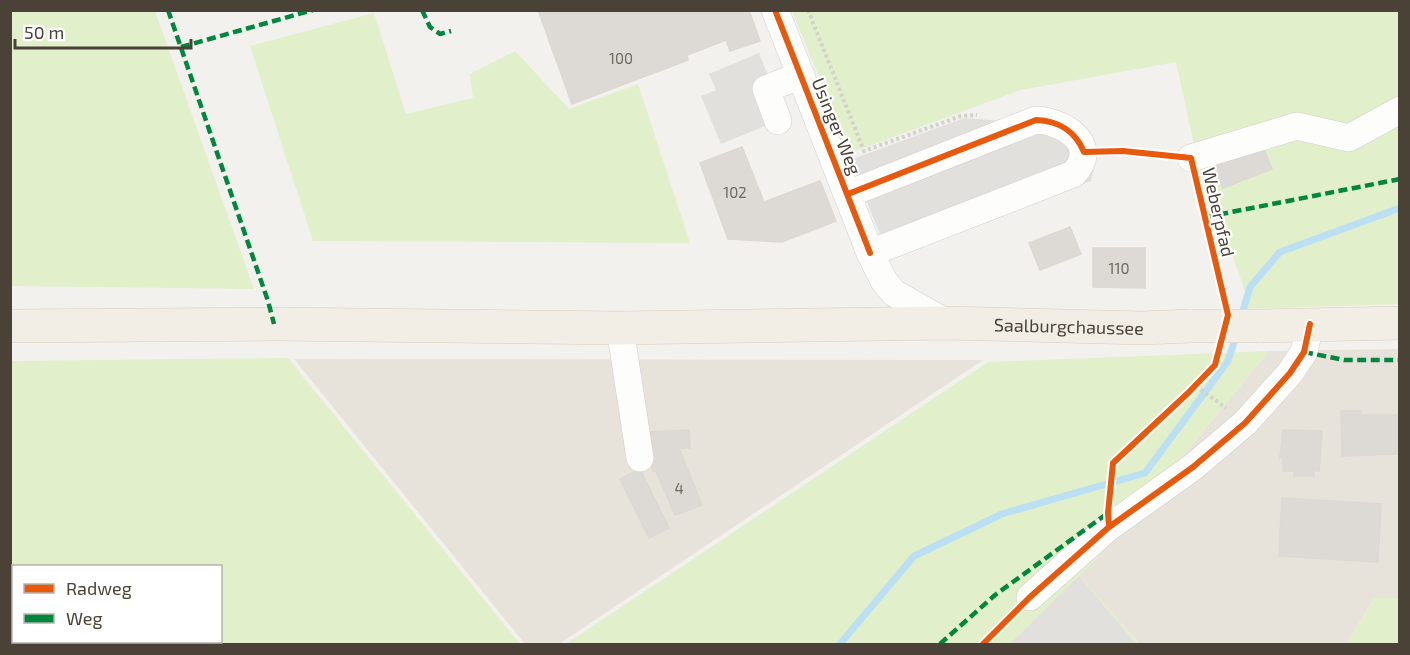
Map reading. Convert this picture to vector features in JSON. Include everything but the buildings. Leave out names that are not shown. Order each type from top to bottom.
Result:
[{"type":"main road","name":"Saalburgchaussee","points":[[10,326],[274,324],[620,328],[947,323],[1142,328],[1310,324]]},
{"type":"main road","points":[[1310,324],[1400,323]]},
{"type":"street","name":"Usinger Weg","points":[[775,10],[870,253],[884,280],[894,293],[947,323]]},
{"type":"street","points":[[778,121],[766,89],[801,75]]},
{"type":"street","points":[[1191,158],[1297,126],[1348,138],[1400,110]]},
{"type":"street","points":[[848,194],[1036,120],[1050,120],[1062,125],[1090,153],[1074,174],[870,253]]},
{"type":"street","points":[[1030,597],[1109,527],[1193,467],[1245,423],[1290,373],[1304,352],[1310,324]]},
{"type":"street","points":[[620,328],[640,458]]},
{"type":"path","points":[[808,10],[864,152]]},
{"type":"path","points":[[1109,503],[1113,464],[1196,386],[1215,365]]},
{"type":"path","points":[[1196,386],[1216,401]]},
{"type":"shaded area","points":[[759,53],[785,118],[721,144],[701,96],[716,90],[709,74]]},
{"type":"shaded area","points":[[964,118],[1003,121],[1090,140],[1097,153],[1091,181],[889,257],[850,160]]},
{"type":"shaded area","points":[[1399,349],[1399,598],[1374,598],[1346,644],[1140,644],[1079,576],[1113,541],[1269,351]]},
{"type":"shaded area","points":[[294,359],[983,360],[559,644],[525,644]]},
{"type":"shaded area","points":[[1079,576],[1136,644],[1010,644]]},
{"type":"green space","points":[[11,10],[155,11],[254,289],[11,286]]},
{"type":"green space","points":[[792,11],[1399,11],[1399,304],[1245,309],[1245,292],[1193,140],[1176,62],[1021,90],[850,153]]},
{"type":"green space","points":[[374,13],[406,114],[473,98],[470,74],[515,51],[569,109],[638,84],[690,243],[313,241],[250,46]]},
{"type":"green space","points":[[1269,351],[1113,541],[1080,576],[1140,644],[566,644],[988,362]]},
{"type":"green space","points":[[288,358],[520,644],[11,644],[11,361]]},
{"type":"green space","points":[[1374,598],[1399,598],[1399,644],[1346,644]]},
{"type":"waterway","points":[[1241,317],[1250,287],[1280,252],[1400,208]]},
{"type":"waterway","points":[[840,644],[914,556],[1002,514],[1145,473],[1228,361],[1236,336]]},
{"type":"marked path","points":[[168,10],[274,324]]},
{"type":"marked path","points":[[181,47],[313,10]]},
{"type":"marked path","points":[[422,10],[430,27],[440,34],[451,31]]},
{"type":"marked path","points":[[1206,217],[1400,179]]},
{"type":"marked path","points":[[1304,352],[1344,360],[1400,360]]},
{"type":"marked path","points":[[940,644],[995,595],[1108,513]]},
{"type":"cycle path","points":[[775,10],[870,253]]},
{"type":"cycle path","name":"Weberpfad","points":[[848,194],[1036,120],[1052,122],[1066,128],[1076,138],[1084,152],[1123,151],[1191,158],[1228,315],[1215,365],[1113,463],[1108,513],[1109,527]]},
{"type":"cycle path","points":[[983,644],[1030,597],[1109,527],[1193,467],[1245,423],[1290,373],[1304,352],[1310,324]]}]
